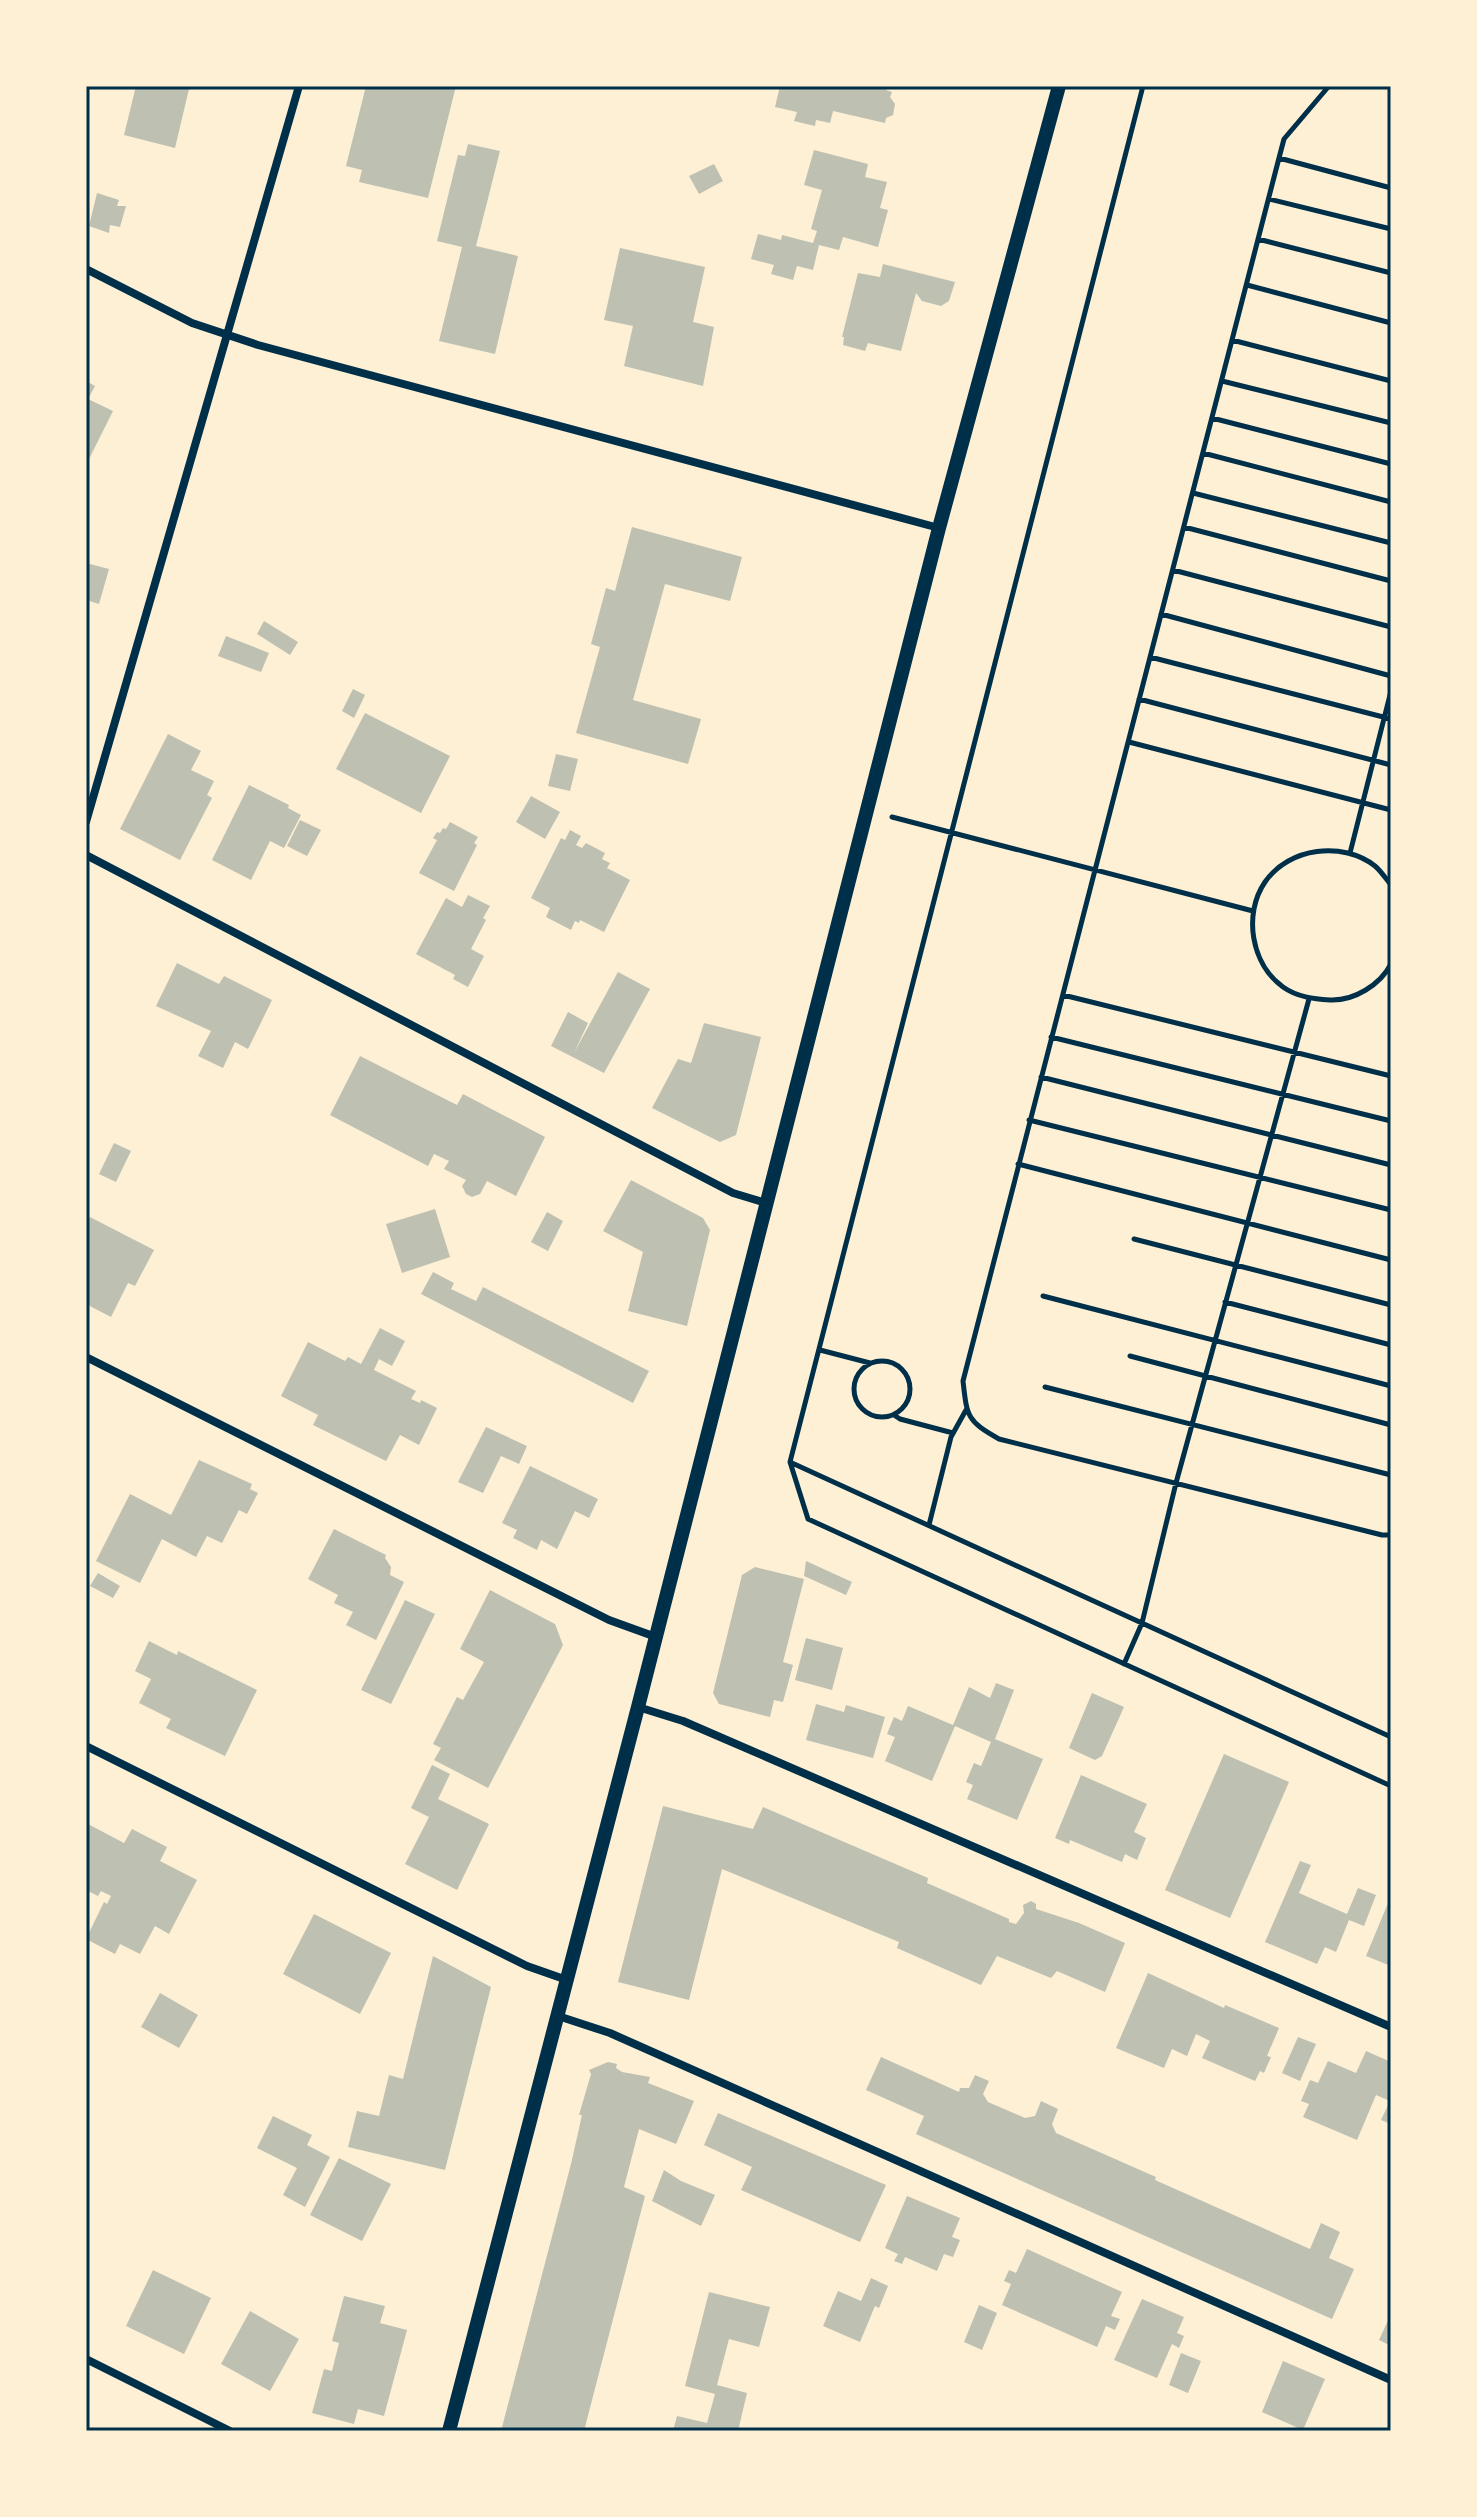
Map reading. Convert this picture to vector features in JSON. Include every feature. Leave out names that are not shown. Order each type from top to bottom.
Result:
[{"type":"street","points":[[86,822],[299,86]]},
{"type":"street","points":[[449,2431],[638,1707],[939,528],[1059,86]]},
{"type":"street","points":[[86,269],[192,323],[228,335],[939,528]]},
{"type":"street","points":[[86,855],[733,1193],[766,1203]]},
{"type":"street","points":[[86,1357],[609,1620],[656,1637]]},
{"type":"street","points":[[638,1707],[698,1727],[1391,2027]]},
{"type":"street","points":[[86,1746],[527,1966],[567,1981]]},
{"type":"street","points":[[558,2016],[610,2033],[1391,2380]]},
{"type":"street","points":[[86,2359],[230,2431]]},
{"type":"path","points":[[1143,86],[790,1462],[808,1519],[1391,1786]]},
{"type":"path","points":[[1329,86],[1284,139],[963,1381],[966,1409],[976,1426],[999,1439],[1391,1535]]},
{"type":"path","points":[[1279,158],[1391,188]]},
{"type":"path","points":[[1269,199],[1391,229]]},
{"type":"path","points":[[1258,239],[1391,273]]},
{"type":"path","points":[[1247,285],[1391,323]]},
{"type":"path","points":[[1232,340],[1391,381]]},
{"type":"path","points":[[1222,381],[1391,423]]},
{"type":"path","points":[[1212,418],[1391,464]]},
{"type":"path","points":[[1203,453],[1391,502]]},
{"type":"path","points":[[1193,493],[1391,543]]},
{"type":"path","points":[[1184,527],[1391,581]]},
{"type":"path","points":[[1173,570],[1391,627]]},
{"type":"path","points":[[1161,614],[1391,676]]},
{"type":"path","points":[[1150,657],[1388,718]]},
{"type":"path","points":[[1350,853],[1373,761],[1388,718],[1391,691]]},
{"type":"path","points":[[1139,699],[1391,765]]},
{"type":"path","points":[[1128,742],[1391,810]]},
{"type":"path","points":[[868,810],[1253,911]]},
{"type":"path","points":[[1391,885],[1376,867],[1350,853],[1319,850],[1288,860],[1265,882],[1253,911],[1253,940],[1264,966],[1283,987],[1309,999],[1338,1000],[1365,991],[1387,972],[1391,964]]},
{"type":"path","points":[[1063,995],[1391,1076]]},
{"type":"path","points":[[1124,1664],[1142,1623],[1176,1483],[1309,999]]},
{"type":"path","points":[[1051,1037],[1391,1121]]},
{"type":"path","points":[[1041,1077],[1391,1165]]},
{"type":"path","points":[[1029,1120],[1391,1210]]},
{"type":"path","points":[[1018,1164],[1391,1260]]},
{"type":"path","points":[[1134,1239],[1391,1305]]},
{"type":"path","points":[[1043,1296],[1391,1386]]},
{"type":"path","points":[[1225,1302],[1391,1345]]},
{"type":"path","points":[[820,1350],[871,1363],[883,1361],[895,1364],[904,1372],[909,1383],[909,1396],[894,1415],[881,1417],[869,1414],[859,1406],[854,1395],[854,1382],[860,1371],[871,1363]]},
{"type":"path","points":[[1130,1356],[1391,1425]]},
{"type":"path","points":[[1045,1387],[1391,1475]]},
{"type":"path","points":[[929,1525],[953,1433],[966,1409]]},
{"type":"path","points":[[894,1415],[953,1433]]},
{"type":"path","points":[[790,1462],[1391,1737]]},
{"type":"building","points":[[136,86],[189,89],[175,148],[124,135]]},
{"type":"building","points":[[366,86],[456,86],[428,198],[359,182],[362,170],[346,166]]},
{"type":"building","points":[[780,86],[887,86],[886,90],[892,92],[890,97],[895,104],[893,115],[886,118],[885,123],[833,111],[830,123],[816,120],[815,126],[794,121],[797,112],[775,107]]},
{"type":"building","points":[[468,144],[500,151],[476,246],[518,256],[495,354],[439,341],[462,247],[437,241],[458,155],[465,156]]},
{"type":"building","points":[[814,150],[868,164],[865,177],[887,182],[880,208],[888,210],[878,247],[843,237],[839,250],[819,245],[813,270],[797,266],[793,280],[771,274],[774,265],[751,259],[758,234],[781,240],[782,235],[813,243],[817,231],[811,229],[822,190],[804,185]]},
{"type":"building","points":[[714,164],[723,181],[699,194],[689,176]]},
{"type":"building","points":[[97,193],[119,200],[117,206],[126,206],[120,227],[110,225],[109,233],[89,226]]},
{"type":"building","points":[[620,248],[705,267],[693,322],[714,327],[703,386],[624,366],[633,326],[604,320]]},
{"type":"building","points":[[883,264],[955,282],[949,301],[941,306],[922,301],[916,293],[901,351],[868,343],[865,351],[843,345],[842,337],[858,273],[880,277]]},
{"type":"building","points":[[86,381],[95,386],[88,399],[113,411],[86,465]]},
{"type":"building","points":[[632,527],[742,557],[730,601],[665,584],[633,700],[701,719],[688,764],[576,733],[600,647],[591,644],[606,588],[615,591]]},
{"type":"building","points":[[86,563],[109,569],[99,604],[86,600]]},
{"type":"building","points":[[264,621],[298,642],[290,655],[257,634]]},
{"type":"building","points":[[226,636],[269,653],[261,672],[218,656]]},
{"type":"building","points":[[353,689],[365,695],[354,718],[342,711]]},
{"type":"building","points":[[365,713],[450,756],[421,813],[336,769]]},
{"type":"building","points":[[168,734],[201,751],[191,770],[214,781],[207,795],[212,798],[180,860],[120,829]]},
{"type":"building","points":[[556,754],[578,759],[570,791],[548,786]]},
{"type":"building","points":[[249,785],[289,805],[288,808],[301,815],[284,848],[270,841],[251,880],[212,860]]},
{"type":"building","points":[[531,796],[560,812],[545,839],[516,822]]},
{"type":"building","points":[[300,820],[321,830],[307,856],[287,846]]},
{"type":"building","points":[[450,822],[478,837],[454,891],[419,873],[437,840],[433,838]]},
{"type":"building","points":[[570,830],[581,836],[576,845],[582,848],[586,843],[605,853],[602,859],[610,863],[607,868],[630,880],[604,932],[580,920],[579,923],[575,921],[571,930],[546,917],[550,908],[531,898],[561,838],[565,840]]},
{"type":"building","points":[[468,895],[490,906],[471,949],[484,956],[468,987],[453,979],[455,975],[416,954],[446,898],[462,907]]},
{"type":"building","points":[[177,963],[219,984],[224,976],[272,1000],[248,1049],[235,1042],[223,1068],[198,1056],[211,1031],[156,1006]]},
{"type":"building","points":[[618,972],[650,989],[604,1073],[551,1046],[568,1012],[588,1023],[574,1053]]},
{"type":"building","points":[[704,1023],[761,1037],[736,1135],[720,1142],[652,1108],[678,1059],[691,1063]]},
{"type":"building","points":[[360,1056],[457,1105],[463,1094],[545,1137],[516,1196],[487,1181],[480,1194],[472,1197],[466,1194],[462,1186],[466,1180],[444,1169],[449,1161],[434,1154],[428,1166],[330,1115]]},
{"type":"building","points":[[114,1143],[131,1151],[116,1182],[99,1174]]},
{"type":"building","points":[[631,1180],[703,1218],[710,1230],[687,1326],[628,1311],[643,1252],[603,1231]]},
{"type":"building","points":[[435,1209],[450,1257],[402,1273],[386,1224]]},
{"type":"building","points":[[547,1212],[563,1221],[548,1251],[531,1242]]},
{"type":"building","points":[[90,1217],[154,1250],[135,1286],[128,1283],[111,1317],[86,1304],[86,1225]]},
{"type":"building","points":[[433,1272],[454,1283],[451,1289],[476,1301],[483,1287],[649,1371],[633,1403],[421,1294]]},
{"type":"building","points":[[380,1328],[405,1341],[392,1366],[379,1359],[374,1370],[416,1391],[411,1399],[437,1408],[419,1445],[400,1435],[386,1461],[313,1425],[318,1415],[281,1396],[308,1342],[345,1361],[348,1357],[361,1364]]},
{"type":"building","points":[[486,1427],[527,1446],[519,1464],[501,1456],[483,1493],[458,1482]]},
{"type":"building","points":[[199,1460],[252,1484],[250,1489],[258,1493],[247,1514],[239,1510],[222,1543],[207,1536],[196,1557],[162,1539],[140,1583],[96,1561],[130,1494],[171,1515]]},
{"type":"building","points":[[530,1466],[598,1499],[589,1518],[575,1511],[557,1549],[541,1540],[537,1550],[513,1538],[517,1530],[502,1523]]},
{"type":"building","points":[[334,1529],[386,1555],[391,1567],[390,1575],[404,1582],[376,1640],[346,1625],[353,1612],[334,1603],[338,1595],[308,1579]]},
{"type":"building","points":[[806,1561],[852,1582],[846,1595],[804,1576]]},
{"type":"building","points":[[755,1567],[804,1579],[783,1662],[793,1665],[783,1702],[774,1700],[770,1717],[719,1704],[713,1693],[742,1575]]},
{"type":"building","points":[[98,1573],[120,1586],[113,1598],[90,1586]]},
{"type":"building","points":[[490,1590],[555,1624],[563,1645],[488,1788],[434,1760],[441,1748],[433,1744],[457,1697],[463,1700],[484,1662],[460,1649]]},
{"type":"building","points":[[405,1600],[435,1614],[391,1704],[361,1690]]},
{"type":"building","points":[[806,1638],[843,1648],[832,1690],[795,1680]]},
{"type":"building","points":[[149,1641],[177,1655],[178,1651],[257,1690],[225,1756],[166,1728],[171,1719],[139,1703],[151,1679],[135,1671]]},
{"type":"building","points":[[996,1683],[1014,1690],[995,1739],[1043,1759],[1017,1820],[967,1799],[973,1785],[966,1782],[974,1763],[981,1766],[991,1742],[955,1726],[932,1781],[885,1761],[895,1737],[887,1734],[894,1717],[902,1721],[908,1706],[953,1725],[969,1687],[990,1698]]},
{"type":"building","points":[[1092,1693],[1124,1707],[1102,1756],[1095,1760],[1069,1748]]},
{"type":"building","points":[[816,1704],[844,1712],[846,1705],[885,1717],[873,1758],[806,1740]]},
{"type":"building","points":[[1224,1754],[1289,1782],[1230,1918],[1165,1890]]},
{"type":"building","points":[[432,1765],[450,1774],[438,1799],[489,1824],[457,1890],[405,1864],[429,1817],[411,1808]]},
{"type":"building","points":[[1081,1775],[1147,1804],[1134,1832],[1146,1838],[1137,1860],[1125,1854],[1122,1862],[1070,1840],[1069,1844],[1055,1838]]},
{"type":"building","points":[[663,1806],[753,1829],[763,1807],[928,1878],[927,1883],[1009,1919],[1009,1922],[1016,1924],[1024,1913],[1023,1905],[1031,1901],[1036,1904],[1036,1909],[1125,1943],[1105,1992],[1057,1971],[1051,1978],[997,1956],[981,1985],[897,1948],[899,1942],[722,1869],[689,2000],[618,1982]]},
{"type":"building","points":[[86,1823],[124,1843],[132,1829],[167,1847],[160,1861],[197,1880],[169,1934],[155,1926],[140,1954],[120,1944],[115,1954],[86,1939],[104,1902],[107,1904],[111,1896],[101,1891],[98,1896],[86,1890]]},
{"type":"building","points":[[1300,1861],[1311,1865],[1299,1893],[1347,1914],[1358,1888],[1376,1895],[1364,1926],[1349,1920],[1336,1952],[1325,1947],[1317,1964],[1265,1942]]},
{"type":"building","points":[[1391,1896],[1391,1966],[1366,1956]]},
{"type":"building","points":[[314,1914],[391,1953],[360,2014],[283,1974]]},
{"type":"building","points":[[433,1956],[491,1987],[445,2170],[348,2147],[357,2111],[379,2116],[389,2075],[403,2079]]},
{"type":"building","points":[[1148,1973],[1224,2008],[1225,2005],[1279,2028],[1267,2056],[1271,2057],[1264,2073],[1260,2071],[1255,2081],[1202,2058],[1210,2041],[1196,2034],[1187,2056],[1172,2049],[1164,2068],[1116,2048]]},
{"type":"building","points":[[160,1993],[198,2015],[179,2048],[141,2027]]},
{"type":"building","points":[[1298,2037],[1316,2044],[1300,2081],[1282,2073]]},
{"type":"building","points":[[1366,2051],[1391,2062],[1391,2124],[1381,2120],[1390,2101],[1376,2095],[1357,2140],[1303,2117],[1309,2104],[1301,2101],[1310,2080],[1318,2083],[1328,2061],[1356,2073]]},
{"type":"building","points":[[881,2057],[959,2092],[960,2088],[969,2088],[975,2075],[989,2081],[983,2094],[988,2102],[1025,2118],[1035,2116],[1041,2101],[1058,2109],[1052,2124],[1056,2133],[1310,2249],[1321,2223],[1340,2232],[1329,2258],[1354,2269],[1332,2319],[916,2134],[924,2116],[866,2090]]},
{"type":"building","points":[[608,2062],[617,2064],[616,2068],[622,2072],[650,2077],[648,2083],[694,2101],[676,2144],[639,2129],[624,2187],[645,2196],[584,2431],[501,2431],[571,2164],[582,2115],[579,2115],[591,2074],[589,2070]]},
{"type":"building","points":[[718,2113],[886,2185],[860,2242],[741,2190],[752,2167],[704,2145]]},
{"type":"building","points":[[273,2116],[312,2135],[307,2145],[330,2157],[305,2207],[283,2195],[297,2168],[257,2148]]},
{"type":"building","points":[[339,2158],[391,2184],[362,2241],[310,2215]]},
{"type":"building","points":[[664,2170],[715,2195],[701,2226],[652,2201]]},
{"type":"building","points":[[907,2196],[960,2218],[952,2237],[960,2240],[953,2257],[944,2254],[937,2271],[905,2257],[902,2264],[894,2261],[898,2254],[885,2248]]},
{"type":"building","points":[[1027,2249],[1122,2292],[1111,2316],[1120,2319],[1115,2330],[1106,2326],[1097,2347],[1002,2305],[1011,2284],[1004,2281],[1009,2270],[1016,2273]]},
{"type":"building","points":[[153,2270],[211,2298],[184,2354],[126,2326]]},
{"type":"building","points":[[871,2278],[888,2286],[879,2308],[875,2306],[860,2342],[823,2326],[838,2291],[861,2301]]},
{"type":"building","points":[[709,2292],[770,2307],[759,2347],[729,2339],[717,2385],[747,2393],[738,2431],[673,2431],[677,2416],[707,2423],[715,2394],[685,2386]]},
{"type":"building","points":[[344,2296],[385,2306],[380,2323],[407,2330],[384,2416],[358,2409],[354,2424],[312,2413],[324,2369],[332,2371],[339,2343],[332,2341]]},
{"type":"building","points":[[1142,2299],[1184,2317],[1177,2333],[1184,2336],[1179,2348],[1172,2344],[1157,2378],[1114,2360]]},
{"type":"building","points":[[979,2305],[997,2313],[982,2350],[964,2342]]},
{"type":"building","points":[[250,2311],[299,2339],[270,2391],[221,2364]]},
{"type":"building","points":[[1391,2314],[1391,2346],[1379,2340]]},
{"type":"building","points":[[1181,2353],[1201,2361],[1188,2393],[1169,2385]]},
{"type":"building","points":[[1283,2361],[1325,2379],[1303,2430],[1262,2412]]}]
